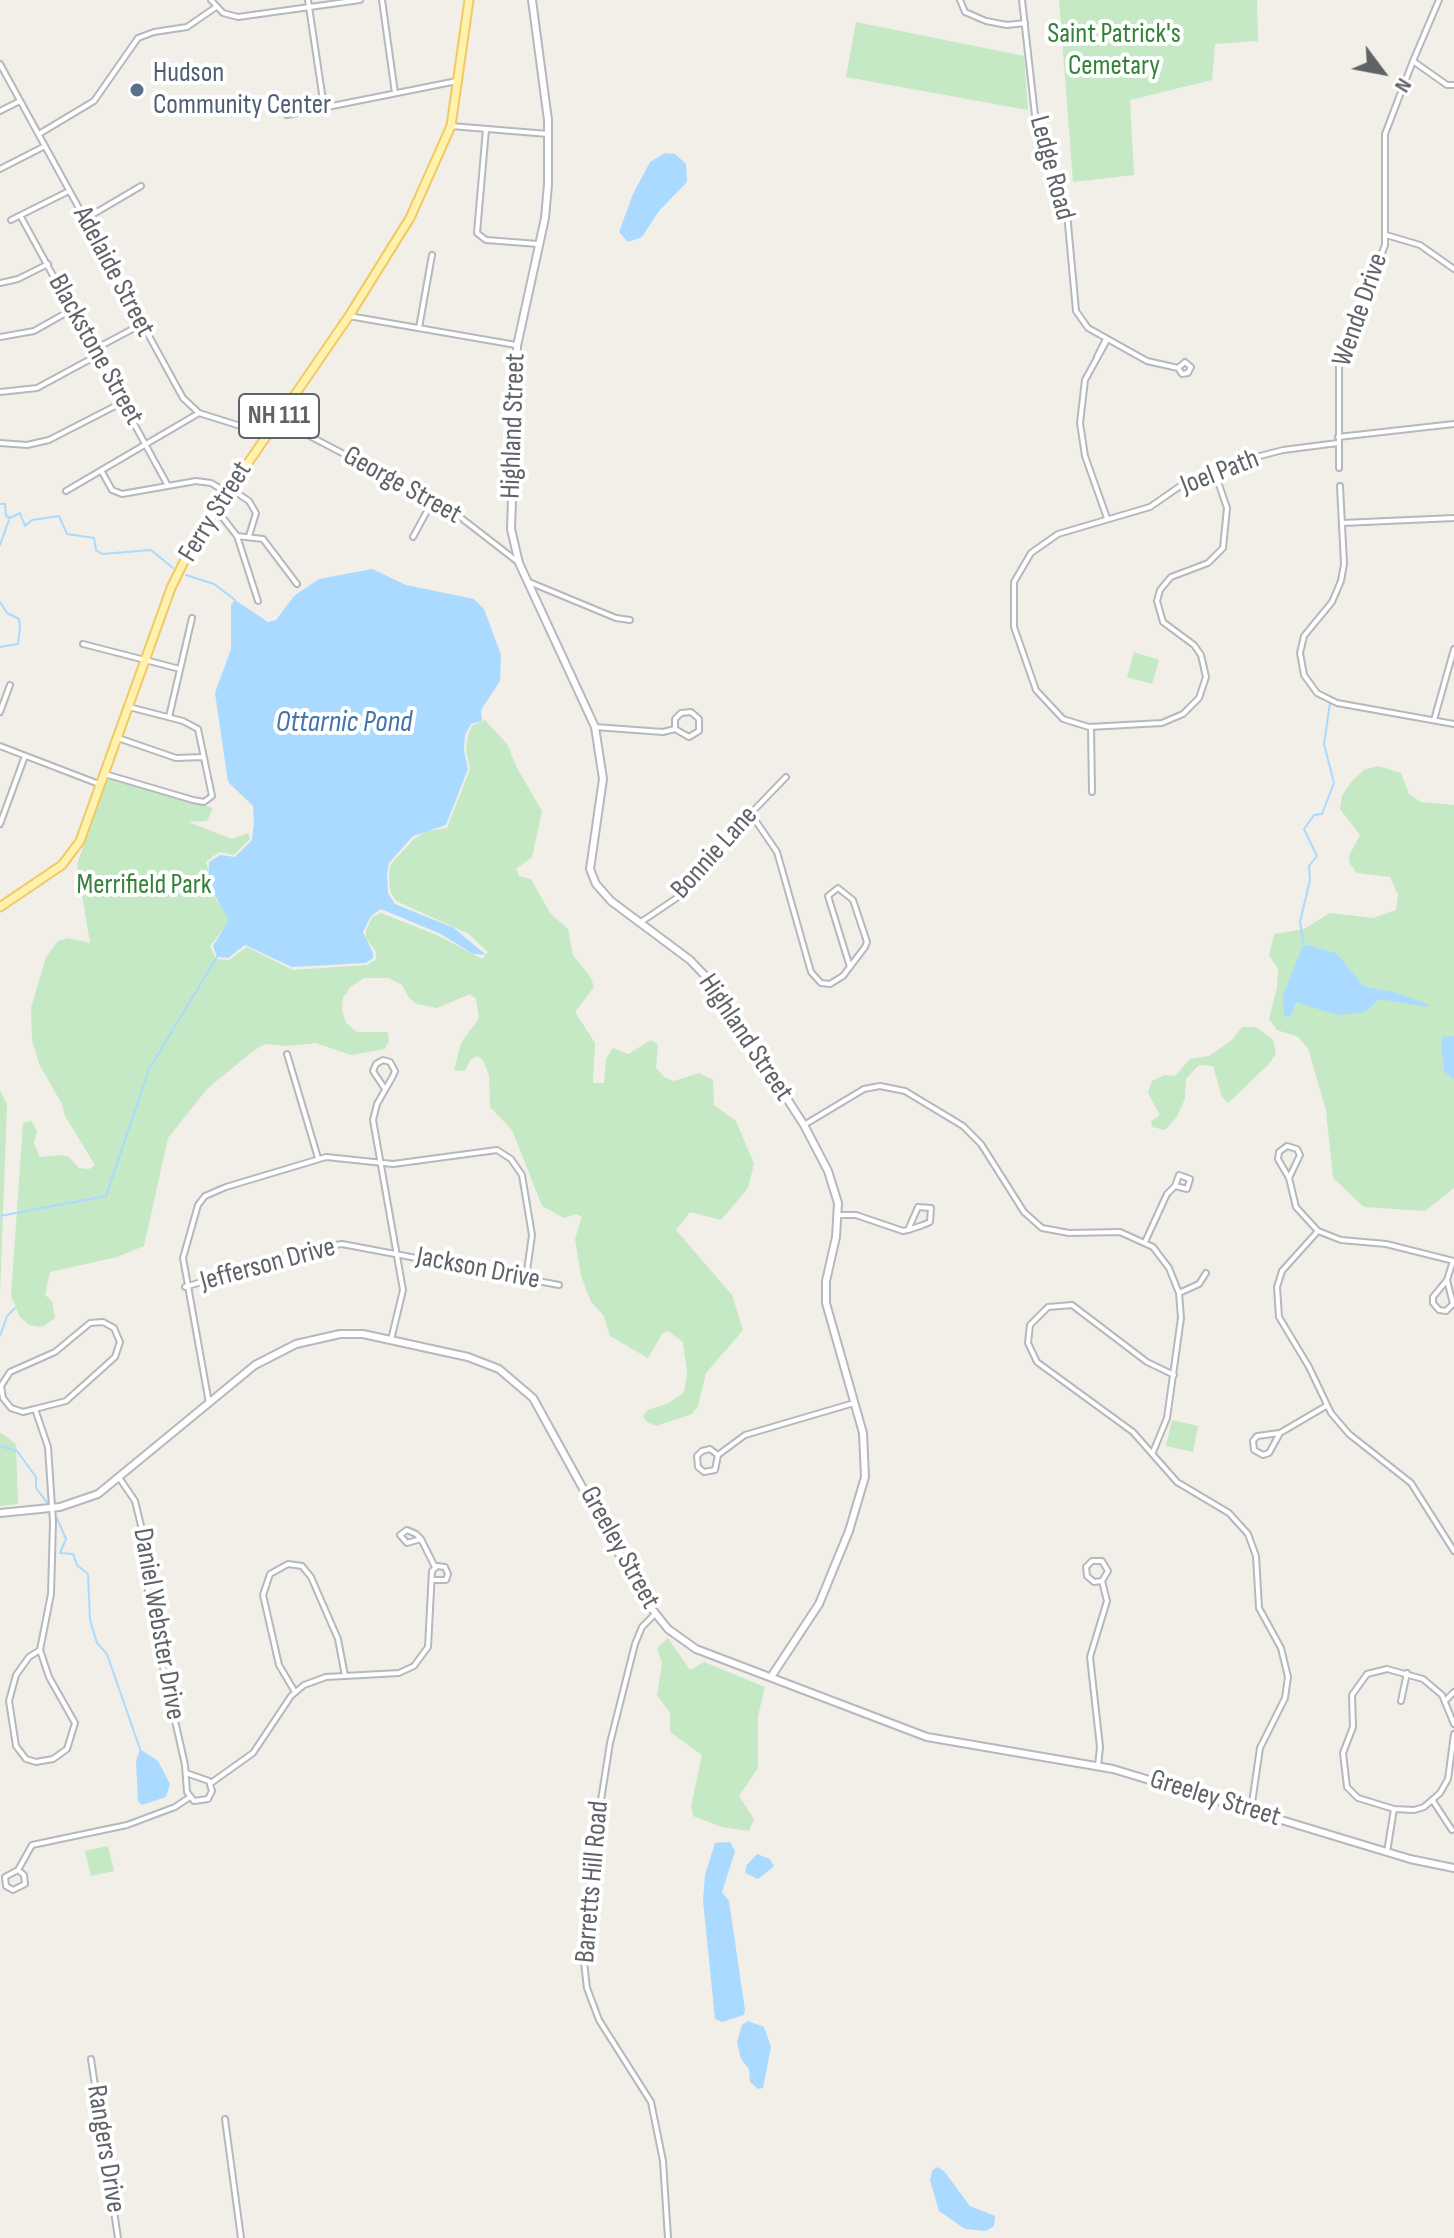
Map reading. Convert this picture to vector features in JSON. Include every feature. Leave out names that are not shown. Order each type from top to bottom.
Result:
[{"type":"main road","name":"Ferry Street","points":[[0,907],[62,865],[83,834],[181,566],[215,507],[349,316],[410,218],[451,126],[469,0]]},
{"type":"street","points":[[211,0],[223,13],[238,17],[360,0]]},
{"type":"street","points":[[308,0],[324,107]]},
{"type":"street","points":[[382,0],[395,93]]},
{"type":"street","name":"Highland Street","points":[[532,0],[549,134],[547,201],[517,346],[510,492],[512,536],[519,563],[595,727],[603,779],[590,869],[603,893],[690,960],[713,984],[804,1125],[834,1187],[838,1215],[826,1281],[826,1303],[865,1455],[860,1499],[819,1604],[771,1677]]},
{"type":"street","points":[[960,0],[965,12],[997,24],[1025,23]]},
{"type":"street","name":"Ledge Road","points":[[1022,0],[1036,124],[1066,202],[1074,304],[1084,325],[1107,340],[1153,363],[1178,368]]},
{"type":"street","name":"Wende Drive","points":[[1339,468],[1339,366],[1382,256],[1386,235],[1385,134],[1439,0]]},
{"type":"street","points":[[39,134],[94,101],[138,38],[187,27],[216,7]]},
{"type":"street","points":[[1413,61],[1447,85],[1454,85]]},
{"type":"street","name":"Adelaide Street","points":[[0,64],[176,388],[199,413]]},
{"type":"street","points":[[287,115],[457,81]]},
{"type":"street","points":[[0,111],[20,101]]},
{"type":"street","points":[[451,126],[549,134]]},
{"type":"street","points":[[486,129],[477,233],[486,240],[538,244]]},
{"type":"street","points":[[0,169],[45,146]]},
{"type":"street","points":[[85,219],[141,186]]},
{"type":"street","points":[[11,220],[69,191]]},
{"type":"street","name":"Blackstone Street","points":[[21,217],[167,484]]},
{"type":"street","points":[[1386,235],[1420,245],[1454,269]]},
{"type":"street","points":[[419,328],[432,255]]},
{"type":"street","points":[[0,283],[18,279],[48,264]]},
{"type":"street","points":[[0,337],[34,331],[73,309]]},
{"type":"street","points":[[349,316],[517,346]]},
{"type":"street","points":[[95,349],[142,324]]},
{"type":"street","points":[[1107,340],[1101,344],[1085,380],[1080,423],[1085,456],[1107,518]]},
{"type":"street","points":[[0,392],[37,388],[98,355]]},
{"type":"street","points":[[0,443],[27,445],[49,440],[123,402]]},
{"type":"street","points":[[66,491],[199,413],[266,434]]},
{"type":"street","name":"George Street","points":[[277,419],[451,510],[519,563]]},
{"type":"street","points":[[1338,437],[1454,424]]},
{"type":"street","name":"Joel Path","points":[[1091,727],[1063,719],[1036,690],[1014,627],[1012,593],[1018,572],[1039,546],[1058,534],[1150,507],[1176,488],[1214,470],[1283,450],[1338,443]]},
{"type":"street","points":[[1092,792],[1091,727],[1162,723],[1192,707],[1204,688],[1205,666],[1201,655],[1163,622],[1157,601],[1171,577],[1208,563],[1223,548],[1227,508],[1214,470]]},
{"type":"street","points":[[102,472],[112,490],[122,494],[167,484],[206,481],[227,490],[254,507],[256,513],[249,536]]},
{"type":"street","points":[[1340,486],[1341,581],[1332,602],[1304,636],[1300,653],[1304,675],[1317,693],[1331,702],[1454,724]]},
{"type":"street","points":[[413,537],[433,500]]},
{"type":"street","points":[[215,507],[237,536],[258,601]]},
{"type":"street","points":[[1342,523],[1454,518]]},
{"type":"street","points":[[237,536],[263,539],[297,584]]},
{"type":"street","points":[[529,582],[616,618],[630,620]]},
{"type":"street","points":[[169,717],[192,618]]},
{"type":"street","points":[[83,644],[180,669]]},
{"type":"street","points":[[1434,721],[1454,649]]},
{"type":"street","points":[[0,712],[10,685]]},
{"type":"street","points":[[105,774],[193,800],[209,800],[211,790],[198,729],[169,717],[129,707]]},
{"type":"street","points":[[691,712],[699,719],[699,729],[693,736],[683,737],[675,729],[675,719],[681,713],[691,712]]},
{"type":"street","points":[[595,727],[663,732],[675,729]]},
{"type":"street","points":[[118,738],[176,758],[203,757]]},
{"type":"street","points":[[0,746],[101,785]]},
{"type":"street","points":[[0,824],[25,756]]},
{"type":"street","name":"Bonnie Lane","points":[[639,923],[684,893],[786,777]]},
{"type":"street","points":[[751,814],[777,852],[811,972],[821,983],[830,984],[843,976],[850,967],[865,947],[866,936],[853,900],[838,888],[830,892],[829,900],[850,967]]},
{"type":"street","points":[[287,1054],[318,1158]]},
{"type":"street","points":[[385,1089],[373,1071],[376,1064],[383,1060],[395,1068],[373,1115],[403,1290],[391,1340]]},
{"type":"street","points":[[804,1125],[864,1089],[896,1088],[922,1099],[963,1126],[981,1144],[1024,1212],[1042,1228],[1069,1233],[1120,1232],[1145,1242],[1163,1257],[1179,1293],[1180,1332],[1165,1428],[1153,1452]]},
{"type":"street","points":[[1289,1178],[1300,1155],[1297,1149],[1287,1146],[1278,1155],[1289,1178],[1296,1207],[1318,1231],[1341,1240],[1386,1244],[1454,1261],[1447,1280],[1433,1297],[1434,1306],[1439,1310],[1449,1309],[1453,1304],[1447,1280]]},
{"type":"street","points":[[209,1403],[185,1287],[183,1252],[201,1200],[226,1187],[318,1158],[343,1156],[393,1164],[493,1149],[511,1159],[522,1175],[532,1235],[526,1278]]},
{"type":"street","points":[[1145,1242],[1167,1194],[1175,1186]]},
{"type":"street","points":[[838,1215],[856,1215],[891,1230],[908,1230],[930,1222],[933,1216],[931,1208],[926,1205],[918,1207],[908,1230]]},
{"type":"street","points":[[1318,1231],[1282,1271],[1277,1302],[1283,1325],[1309,1367],[1327,1406],[1349,1434],[1411,1483],[1454,1551]]},
{"type":"street","name":"Jefferson Drive","points":[[185,1287],[331,1245],[361,1245],[397,1253]]},
{"type":"street","name":"Jackson Drive","points":[[397,1253],[559,1285]]},
{"type":"street","points":[[1179,1293],[1199,1284],[1206,1273]]},
{"type":"street","points":[[1174,1375],[1147,1362],[1072,1305],[1048,1307],[1030,1325],[1028,1343],[1037,1362],[1133,1432],[1177,1482],[1229,1513],[1248,1534],[1256,1556],[1261,1616],[1285,1657],[1288,1677],[1285,1698],[1260,1748],[1251,1810]]},
{"type":"street","points":[[103,1322],[114,1328],[120,1345],[113,1359],[68,1399],[35,1409],[19,1411],[6,1404],[1,1389],[7,1374],[59,1350],[90,1323],[103,1322]]},
{"type":"street","name":"Greeley Street","points":[[0,1513],[51,1509],[92,1497],[120,1479],[265,1358],[296,1344],[351,1333],[478,1360],[499,1369],[525,1390],[551,1427],[655,1614],[677,1637],[696,1649],[949,1743],[1098,1766],[1387,1852],[1454,1868]]},
{"type":"street","points":[[718,1455],[745,1435],[854,1403]]},
{"type":"street","points":[[1280,1433],[1269,1453],[1263,1455],[1254,1450],[1253,1441],[1257,1436],[1280,1433],[1327,1406]]},
{"type":"street","points":[[35,1409],[48,1447],[51,1509],[51,1594],[40,1650],[49,1677],[72,1713],[75,1729],[63,1753],[36,1762],[26,1759],[16,1746],[9,1701],[11,1685],[22,1665],[40,1650]]},
{"type":"street","points":[[713,1450],[718,1455],[720,1463],[712,1472],[698,1467],[696,1460],[702,1451],[713,1450]]},
{"type":"street","name":"Daniel Webster Drive","points":[[120,1479],[135,1501],[144,1538],[151,1615],[190,1797]]},
{"type":"street","points":[[421,1539],[405,1543],[400,1535],[409,1530],[421,1539],[435,1567]]},
{"type":"street","points":[[1092,1561],[1102,1561],[1107,1567],[1108,1575],[1102,1581],[1094,1582],[1087,1576],[1086,1567],[1092,1561]]},
{"type":"street","points":[[295,1692],[279,1665],[263,1595],[270,1574],[288,1564],[302,1566],[311,1577],[340,1646],[345,1676]]},
{"type":"street","points":[[434,1580],[442,1582],[448,1574],[443,1566],[435,1567]]},
{"type":"street","points":[[211,1783],[253,1753],[295,1692],[313,1680],[403,1673],[417,1664],[428,1647],[434,1580],[431,1574],[435,1567]]},
{"type":"street","points":[[1098,1766],[1100,1747],[1090,1663],[1107,1601],[1102,1581]]},
{"type":"street","name":"Barretts Hill Road","points":[[655,1614],[642,1627],[635,1644],[605,1764],[583,1954],[595,2010],[651,2102],[663,2161],[668,2238]]},
{"type":"street","points":[[1454,1724],[1446,1700],[1428,1682],[1407,1673],[1378,1669],[1357,1683],[1352,1695],[1353,1727],[1343,1753],[1344,1780],[1351,1793],[1394,1809],[1414,1810],[1433,1801],[1448,1779],[1454,1734]]},
{"type":"street","points":[[1401,1701],[1407,1673]]},
{"type":"street","points":[[1446,1700],[1454,1692]]},
{"type":"street","points":[[18,1870],[24,1875],[25,1884],[19,1890],[11,1890],[5,1884],[5,1877],[18,1870],[32,1845],[113,1829],[175,1807],[190,1797],[205,1800],[212,1791],[211,1783],[201,1775],[186,1773]]},
{"type":"street","points":[[1433,1801],[1452,1830]]},
{"type":"street","points":[[1387,1852],[1394,1809]]},
{"type":"street","name":"Rangers Drive","points":[[91,2059],[118,2238]]},
{"type":"street","points":[[225,2119],[241,2238]]},
{"type":"green space","name":"Saint Patrick's Cemetary","points":[[1059,0],[1257,0],[1258,41],[1215,44],[1212,80],[1130,100],[1134,175],[1073,182]]},
{"type":"green space","points":[[856,22],[1024,56],[1028,110],[846,77]]},
{"type":"green space","points":[[1134,652],[1159,660],[1152,684],[1127,677]]},
{"type":"green space","name":"Merrifield Park","points":[[485,720],[507,744],[542,811],[532,857],[516,869],[519,876],[531,879],[550,913],[568,929],[573,955],[591,978],[594,987],[575,1012],[595,1043],[593,1083],[604,1083],[606,1059],[613,1048],[628,1054],[651,1040],[658,1045],[656,1068],[664,1077],[674,1081],[699,1073],[713,1080],[714,1105],[736,1121],[754,1164],[748,1188],[721,1220],[690,1212],[676,1230],[732,1295],[743,1330],[706,1373],[698,1406],[692,1414],[656,1426],[647,1422],[643,1416],[648,1410],[669,1403],[684,1392],[687,1372],[683,1342],[668,1331],[662,1334],[648,1358],[610,1336],[604,1316],[591,1302],[581,1276],[575,1239],[582,1217],[576,1214],[564,1218],[542,1206],[512,1130],[490,1107],[489,1075],[483,1060],[477,1056],[470,1060],[465,1071],[454,1070],[461,1043],[479,1018],[476,999],[470,994],[437,1008],[417,1004],[409,998],[402,985],[389,978],[364,978],[350,987],[343,998],[342,1010],[346,1023],[357,1032],[388,1032],[389,1041],[385,1049],[351,1055],[316,1043],[287,1046],[265,1044],[253,1051],[207,1089],[168,1138],[144,1246],[117,1257],[50,1272],[45,1295],[52,1301],[55,1318],[42,1327],[29,1325],[20,1317],[11,1296],[23,1123],[31,1121],[37,1131],[34,1143],[40,1157],[69,1157],[79,1168],[89,1169],[95,1165],[65,1116],[62,1104],[39,1064],[32,1040],[31,1008],[46,957],[58,941],[68,938],[90,943],[77,864],[108,777],[213,808],[207,821],[188,822],[232,839],[248,833],[250,839],[234,855],[219,852],[206,862],[216,900],[231,917],[231,926],[224,928],[210,946],[216,959],[229,960],[247,947],[293,970],[367,965],[376,959],[376,952],[366,938],[366,931],[372,917],[381,913],[439,936],[482,959],[488,952],[469,934],[396,901],[390,891],[389,873],[391,864],[414,839],[426,831],[447,828],[470,769],[466,750],[468,735],[472,726]]},
{"type":"green space","points":[[1378,766],[1401,773],[1409,794],[1421,802],[1454,805],[1454,1188],[1425,1211],[1364,1207],[1333,1178],[1326,1110],[1308,1048],[1298,1037],[1277,1030],[1269,1019],[1277,988],[1278,969],[1269,955],[1274,934],[1304,929],[1330,913],[1373,918],[1396,910],[1398,895],[1390,877],[1357,873],[1350,864],[1349,856],[1360,835],[1340,809],[1342,796],[1351,782],[1364,770]]},
{"type":"green space","points":[[1242,1027],[1256,1027],[1273,1040],[1276,1054],[1267,1066],[1228,1103],[1222,1097],[1213,1066],[1199,1065],[1186,1079],[1185,1099],[1176,1118],[1165,1130],[1152,1127],[1151,1121],[1160,1115],[1148,1093],[1152,1081],[1165,1075],[1175,1076],[1190,1059],[1209,1056],[1232,1040]]},
{"type":"green space","points":[[0,1091],[7,1104],[0,1296]]},
{"type":"green space","points":[[1172,1420],[1198,1426],[1193,1452],[1166,1446]]},
{"type":"green space","points":[[0,1432],[16,1444],[18,1504],[0,1506]]},
{"type":"green space","points":[[668,1638],[690,1670],[704,1662],[765,1687],[758,1716],[758,1768],[739,1796],[754,1819],[749,1831],[722,1827],[693,1816],[691,1806],[702,1755],[670,1732],[670,1713],[657,1695],[662,1663],[657,1648]]},
{"type":"green space","points":[[108,1846],[114,1871],[91,1876],[85,1851]]},
{"type":"water","points":[[665,153],[675,154],[686,164],[687,182],[659,211],[642,237],[628,242],[619,232],[633,194],[650,162]]},
{"type":"water","name":"Ottarnic Pond","points":[[372,569],[406,585],[474,599],[484,609],[501,655],[500,681],[481,710],[482,721],[471,724],[465,735],[468,769],[446,825],[413,836],[389,863],[387,873],[388,893],[395,904],[454,928],[486,955],[473,954],[441,934],[381,909],[371,916],[363,932],[373,953],[373,958],[366,963],[292,967],[245,945],[228,958],[217,957],[213,946],[229,920],[208,884],[209,862],[220,855],[235,857],[252,840],[254,823],[253,806],[228,782],[215,693],[231,649],[231,605],[235,600],[268,622],[276,620],[294,596],[319,579]]},
{"type":"water","points":[[1307,945],[1336,953],[1364,987],[1393,992],[1428,1004],[1427,1007],[1379,999],[1365,1012],[1338,1015],[1296,1002],[1290,1017],[1284,1015],[1283,996],[1301,950]]},
{"type":"water","points":[[1454,1036],[1453,1079],[1444,1071],[1441,1045],[1443,1037]]},
{"type":"water","points":[[140,1749],[158,1761],[170,1784],[166,1797],[142,1805],[138,1801],[136,1761]]},
{"type":"water","points":[[730,1842],[735,1851],[722,1892],[729,1901],[745,2010],[744,2015],[722,2022],[715,2019],[703,1900],[705,1875],[715,1843]]},
{"type":"water","points":[[757,1854],[770,1859],[774,1866],[758,1879],[745,1873],[746,1866]]},
{"type":"water","points":[[748,2021],[764,2027],[771,2047],[763,2088],[758,2089],[750,2082],[749,2069],[741,2059],[737,2042],[742,2025]]},
{"type":"water","points":[[937,2167],[944,2171],[970,2206],[995,2216],[994,2226],[986,2231],[965,2229],[939,2211],[930,2180],[932,2171]]},
{"type":"waterway","points":[[0,504],[5,504],[6,516],[10,518],[20,513],[25,526],[32,520],[59,516],[67,534],[94,538],[96,550],[102,554],[151,550],[173,568]]},
{"type":"waterway","points":[[0,545],[9,520]]},
{"type":"waterway","points":[[186,575],[214,584],[235,600]]},
{"type":"waterway","points":[[0,602],[7,613],[19,619],[20,627],[18,644],[0,647]]},
{"type":"waterway","points":[[1304,947],[1300,922],[1310,880],[1309,866],[1317,856],[1304,829],[1314,815],[1322,814],[1334,783],[1324,744],[1330,703]]},
{"type":"waterway","points":[[0,1216],[106,1196],[149,1069],[217,957]]},
{"type":"waterway","points":[[0,1336],[7,1316],[15,1308]]},
{"type":"waterway","points":[[0,1446],[17,1451],[36,1477],[36,1488],[49,1505]]},
{"type":"waterway","points":[[55,1514],[66,1539],[60,1553],[73,1554],[77,1565],[88,1574],[90,1620],[97,1643],[107,1654],[140,1749]]},
{"type":"place","name":"Hudson Community Center","points":[[137,90]]}]
